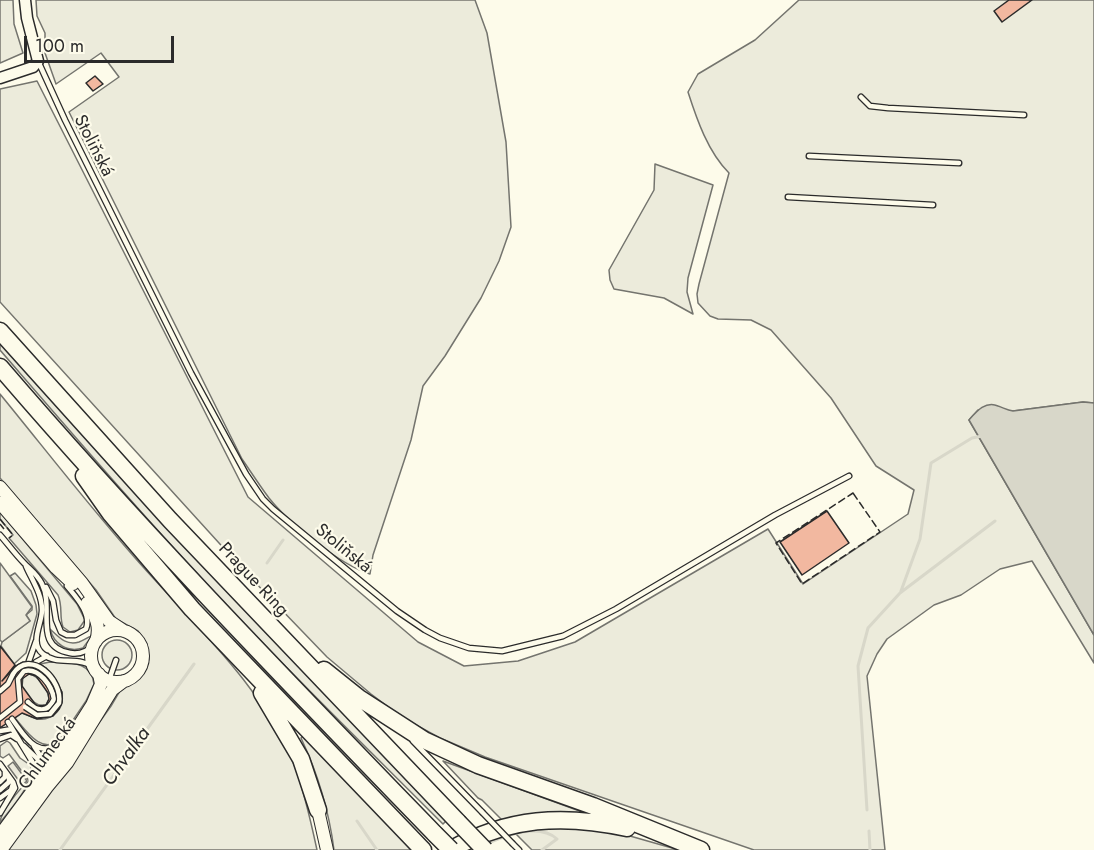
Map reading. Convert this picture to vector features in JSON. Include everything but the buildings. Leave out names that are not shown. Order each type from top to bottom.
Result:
[{"type":"highway","name":"Prague Ring","points":[[0,331],[142,490],[485,850]]},
{"type":"highway","points":[[0,368],[230,621],[451,850],[464,842],[498,829],[533,821],[561,819],[627,828],[700,850]]},
{"type":"highway","points":[[40,414],[110,513],[192,609],[421,847]]},
{"type":"highway","points":[[274,630],[344,686],[424,741],[700,850]]},
{"type":"highway","points":[[244,664],[301,759],[318,810]]},
{"type":"main road","points":[[0,487],[82,583],[109,621],[138,640],[143,655],[142,664],[137,673],[124,681],[101,675],[92,656],[98,627],[93,613],[74,586],[0,503]]},
{"type":"main road","points":[[95,643],[107,632],[124,631]]},
{"type":"main road","name":"Chlumecká","points":[[0,835],[68,743],[97,696],[101,675]]},
{"type":"main road","name":"Chlumecká","points":[[1,850],[46,787],[67,764],[112,690],[124,681]]},
{"type":"main road","points":[[318,810],[327,850]]},
{"type":"street","points":[[0,78],[33,67],[38,61],[25,0]]},
{"type":"lane","name":"Stoliňská","points":[[38,61],[185,362],[246,474],[273,509],[397,610],[440,638],[469,648],[502,651],[563,636],[616,609],[775,515],[849,476]]},
{"type":"lane","points":[[861,97],[870,106],[888,108],[1024,115]]},
{"type":"lane","points":[[809,156],[959,162]]},
{"type":"lane","points":[[788,197],[933,205]]},
{"type":"lane","points":[[0,535],[41,580],[53,601],[57,624],[61,632],[71,636],[84,631],[88,623],[87,615],[76,597],[60,579],[56,568]]},
{"type":"lane","points":[[24,563],[35,584],[42,606],[35,647],[28,661]]},
{"type":"lane","points":[[41,580],[48,603],[46,632],[52,644],[62,651],[74,654],[86,651],[95,643]]},
{"type":"lane","points":[[35,647],[52,644]]},
{"type":"lane","points":[[35,647],[47,657]]},
{"type":"lane","points":[[36,662],[47,657],[80,661],[88,663],[101,675],[116,660]]},
{"type":"lane","points":[[0,691],[21,666],[28,664],[36,665],[44,670],[58,689],[59,698],[58,705],[50,714],[37,715],[27,705],[35,709],[46,709],[52,703],[53,693],[36,671],[24,671],[18,679],[20,702],[0,718]]},
{"type":"lane","points":[[383,714],[430,758],[519,850]]},
{"type":"lane","points":[[32,791],[36,770],[12,729],[10,720],[38,748],[48,750],[68,743]]},
{"type":"lane","points":[[0,731],[12,729],[23,734]]},
{"type":"lane","points":[[0,738],[11,735],[49,770],[59,769],[67,764]]},
{"type":"lane","points":[[31,742],[49,770],[46,787]]},
{"type":"lane","points":[[0,764],[5,777],[0,782]]},
{"type":"lane","points":[[0,813],[14,791],[11,779],[3,771]]},
{"type":"lane","points":[[0,790],[11,779]]},
{"type":"lane","points":[[0,798],[11,790],[11,779]]},
{"type":"shaded area","points":[[0,0],[13,0],[14,24],[23,53],[0,63]]},
{"type":"shaded area","points":[[36,0],[475,0],[487,33],[506,142],[511,227],[499,261],[481,298],[445,356],[423,386],[411,440],[373,555],[370,574],[330,553],[289,519],[269,498],[242,459],[69,112],[119,77],[101,53],[56,84],[45,53],[45,33],[37,16]]},
{"type":"shaded area","points":[[799,0],[1094,0],[1094,403],[1083,402],[1013,411],[978,410],[969,420],[1094,635],[1094,663],[1032,561],[1000,569],[961,595],[934,605],[887,639],[867,676],[885,850],[754,850],[485,757],[440,738],[403,718],[327,657],[249,576],[0,302],[0,89],[37,81],[248,497],[418,642],[464,666],[518,661],[575,642],[768,529],[803,584],[908,514],[914,490],[876,466],[831,398],[771,330],[751,320],[718,319],[710,316],[698,303],[699,284],[729,173],[709,146],[688,92],[698,74],[755,40]]},
{"type":"shaded area","points":[[655,164],[713,185],[688,278],[687,292],[693,314],[664,298],[614,289],[610,280],[609,270],[654,190]]},
{"type":"shaded area","points":[[0,342],[172,533],[446,821],[443,824],[286,667],[175,549],[0,350]]},
{"type":"shaded area","points":[[0,394],[119,539],[225,656],[264,709],[295,767],[317,850],[8,850],[121,689],[136,681],[145,671],[149,659],[147,644],[138,631],[116,619],[96,590],[0,478]]},
{"type":"shaded area","points":[[1083,402],[1094,403],[1094,635],[969,420],[989,405],[1013,411]]},
{"type":"shaded area","points":[[0,512],[77,604],[85,620],[78,630],[70,632],[63,627],[58,595],[9,538],[13,535],[0,519]]},
{"type":"shaded area","points":[[0,563],[32,607],[26,615],[30,621],[2,642],[0,640]]},
{"type":"shaded area","points":[[15,573],[31,591],[37,614],[26,653],[14,664],[1,646],[2,642],[30,621],[26,615],[32,610],[32,606],[10,576]]},
{"type":"shaded area","points":[[50,629],[62,640],[70,643],[92,636],[83,648],[72,649],[58,643]]},
{"type":"shaded area","points":[[117,640],[128,644],[132,655],[128,666],[117,670],[106,666],[102,655],[106,644]]},
{"type":"shaded area","points":[[50,662],[78,664],[84,667],[92,676],[94,684],[86,701],[61,738],[48,745],[35,740],[15,718],[22,713],[37,719],[46,719],[55,714],[61,706],[59,686],[51,673],[40,664]]},
{"type":"shaded area","points":[[29,674],[36,677],[45,687],[49,699],[46,705],[35,703],[22,687],[23,677]]},
{"type":"shaded area","points":[[303,736],[412,850],[334,850],[326,807],[313,765],[301,738]]},
{"type":"shaded area","points":[[7,741],[20,758],[30,765],[29,781],[9,754],[3,758],[0,756],[0,746]]},
{"type":"shaded area","points":[[443,761],[585,814],[544,813],[502,820]]},
{"type":"shaded area","points":[[13,762],[27,781],[22,785],[8,766]]},
{"type":"shaded area","points":[[29,781],[21,795],[0,823],[7,807]]},
{"type":"shaded area","points":[[563,826],[623,834],[679,850],[532,850],[513,831]]},
{"type":"waterway","points":[[901,591],[920,539],[931,463],[972,438],[982,436]]},
{"type":"waterway","points":[[867,810],[858,666],[868,628],[900,593],[995,521]]},
{"type":"waterway","name":"Chvalka","points":[[267,563],[283,540]]},
{"type":"waterway","name":"Chvalka","points":[[60,850],[194,664]]},
{"type":"waterway","points":[[357,821],[377,850]]},
{"type":"waterway","points":[[488,843],[513,834],[532,831],[550,834],[557,839],[542,850]]},
{"type":"waterway","points":[[869,831],[870,850]]},
{"type":"fence","points":[[853,493],[880,532],[802,584],[776,543],[853,493]]},
{"type":"fence","points":[[0,519],[13,535],[9,538]]},
{"type":"fence","points":[[0,524],[4,529]]}]
